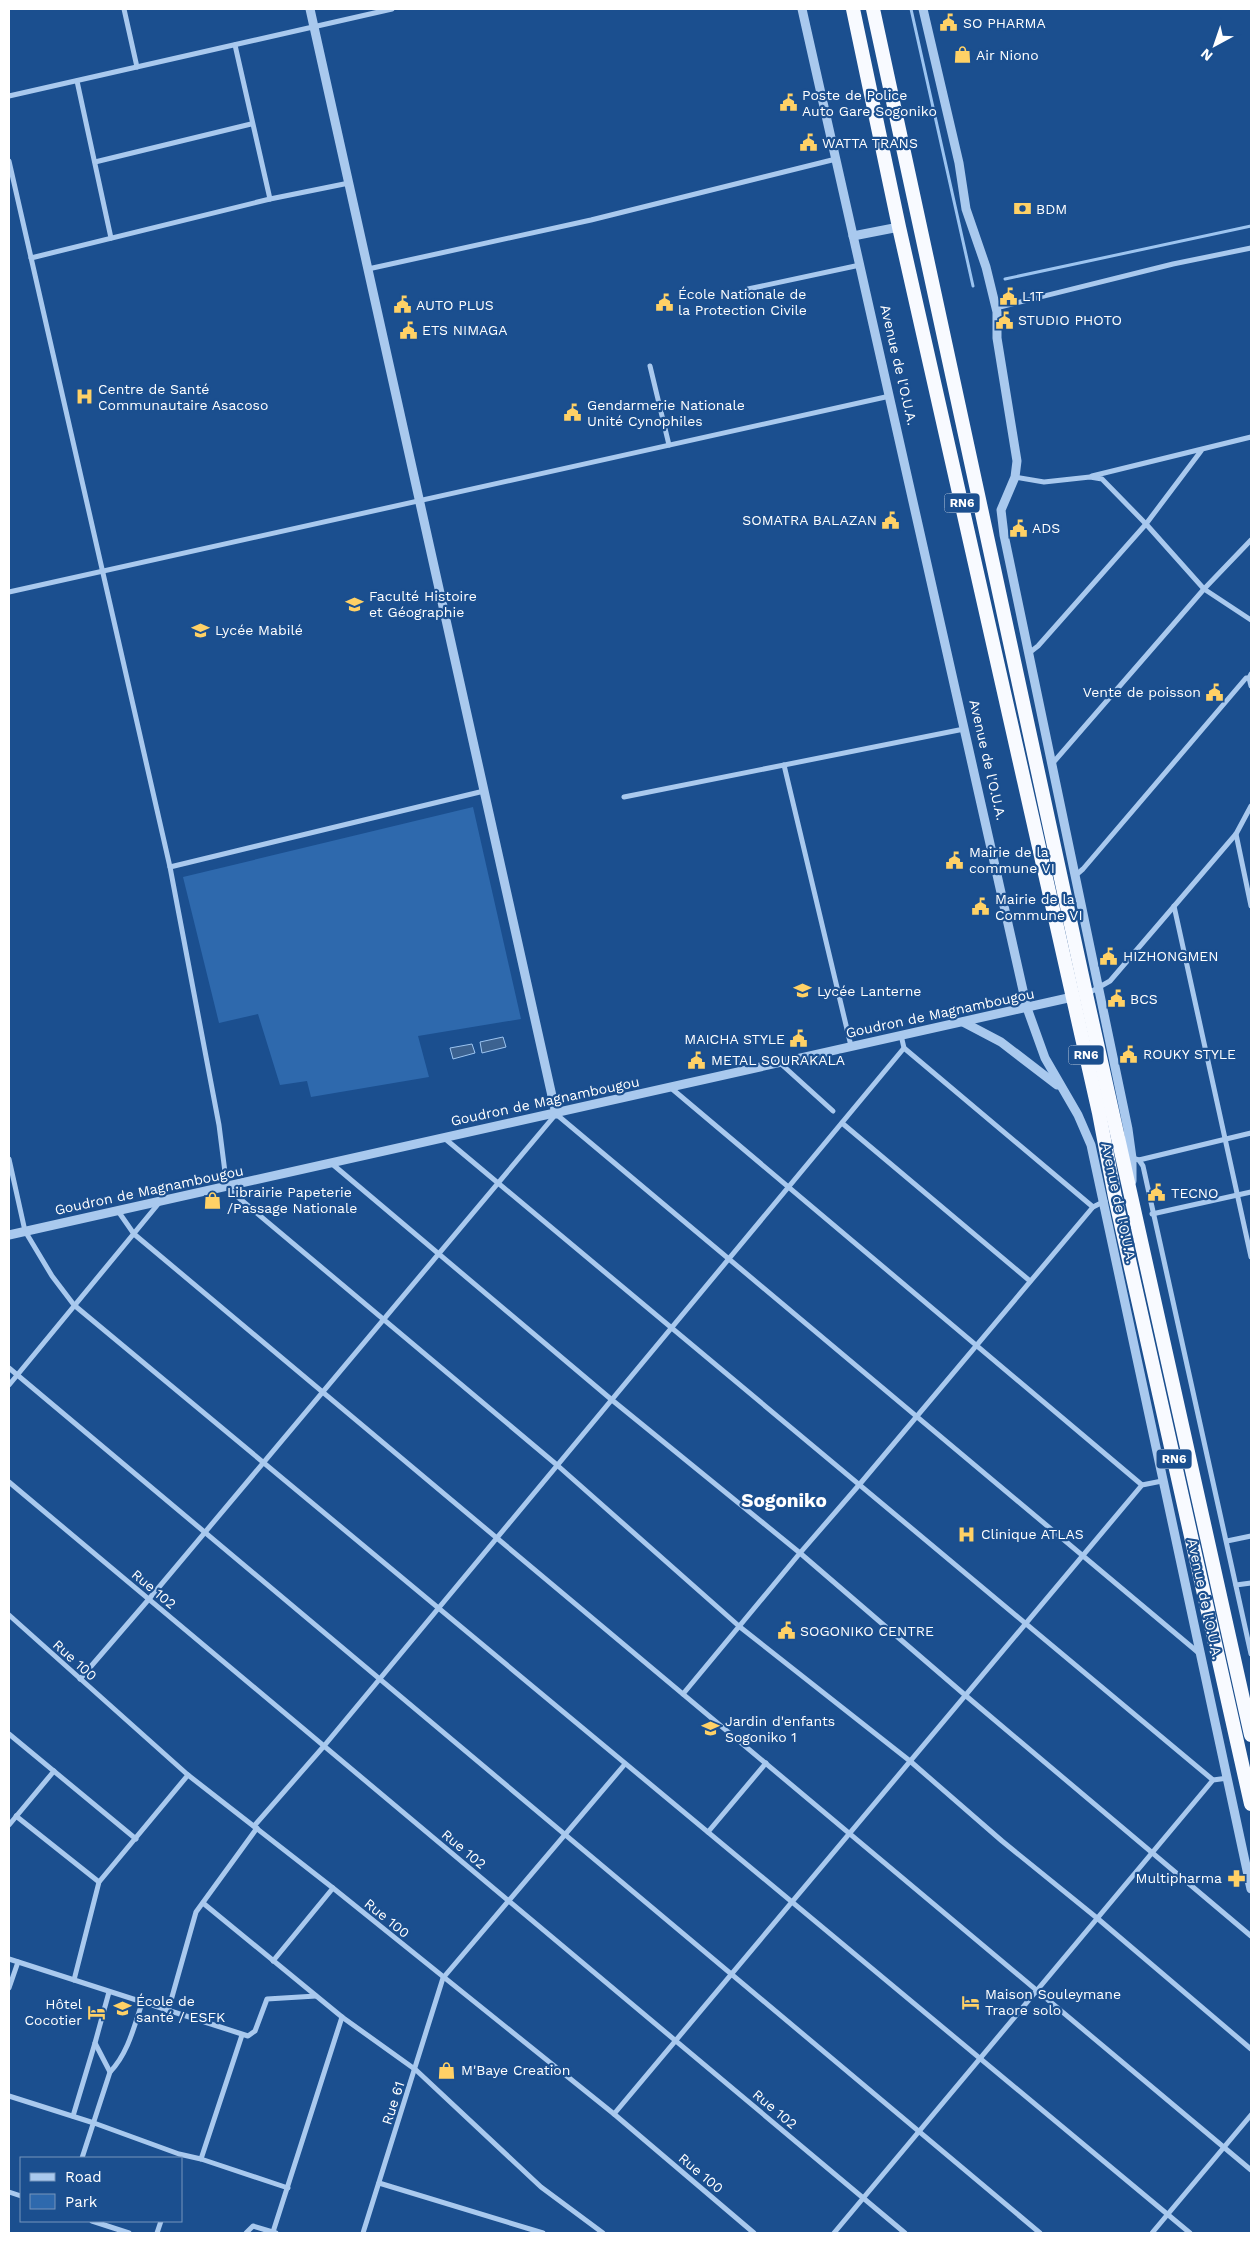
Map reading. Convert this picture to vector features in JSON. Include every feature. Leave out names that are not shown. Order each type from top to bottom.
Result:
[{"type":"highway","name":"Avenue de l'O.U.A.","points":[[853,9],[899,227],[1080,996],[1132,1196],[1251,1735]]},
{"type":"highway","name":"Avenue de l'O.U.A.","points":[[873,9],[1080,996],[1099,1113],[1109,1199],[1251,1804]]},
{"type":"street","points":[[124,9],[137,67]]},
{"type":"street","points":[[310,9],[556,1114],[1201,1655]]},
{"type":"street","points":[[9,96],[392,9]]},
{"type":"street","name":"Avenue de l'O.U.A.","points":[[802,9],[1027,1008],[1045,1058],[1061,1089],[1078,1115],[1091,1145],[1109,1199],[1162,1481],[1251,1889]]},
{"type":"street","name":"Avenue de l'O.U.A.","points":[[923,9],[959,163],[966,209],[986,267],[996,308],[997,338],[1017,461],[1015,477],[1001,510],[1029,653],[1136,1159],[1143,1166],[1152,1214],[1249,1635],[1251,1654]]},
{"type":"street","points":[[235,45],[270,200]]},
{"type":"street","points":[[77,81],[111,238]]},
{"type":"street","points":[[95,162],[252,124]]},
{"type":"street","points":[[368,270],[592,220],[836,158]]},
{"type":"street","points":[[9,161],[101,572],[170,867],[219,1125],[227,1188],[557,1465],[740,1627],[910,1761],[1002,1841],[1097,1918],[1251,2049]]},
{"type":"street","points":[[31,258],[270,200],[349,184]]},
{"type":"street","points":[[854,236],[899,227]]},
{"type":"street","points":[[996,308],[1173,264],[1251,248]]},
{"type":"street","points":[[748,289],[860,265]]},
{"type":"street","points":[[650,366],[669,445]]},
{"type":"street","points":[[9,592],[890,396]]},
{"type":"street","points":[[1015,477],[1044,482],[1090,476],[1201,451],[1251,437]]},
{"type":"street","points":[[1029,653],[1038,646],[1146,524],[1201,451]]},
{"type":"street","points":[[1090,476],[1102,479],[1146,524],[1204,589],[1251,620]]},
{"type":"street","points":[[1052,764],[1204,589],[1251,540]]},
{"type":"street","points":[[1076,876],[1084,869],[1246,678],[1250,676],[1251,686]]},
{"type":"street","points":[[624,797],[964,729]]},
{"type":"street","points":[[784,765],[851,1046]]},
{"type":"street","points":[[170,867],[484,791]]},
{"type":"street","points":[[1080,996],[1110,981],[1236,834],[1251,806]]},
{"type":"street","points":[[1236,834],[1251,906]]},
{"type":"street","points":[[1174,906],[1251,1257]]},
{"type":"street","name":"Goudron de Magnambougou","points":[[9,1235],[227,1188],[442,1137],[556,1114],[851,1046],[1080,996]]},
{"type":"street","points":[[963,1022],[1001,1042],[1032,1064],[1061,1089]]},
{"type":"street","points":[[901,1035],[904,1048],[1093,1207]]},
{"type":"street","points":[[168,2011],[196,1912],[256,1827],[904,1048]]},
{"type":"street","points":[[779,1063],[833,1110]]},
{"type":"street","points":[[671,1088],[1142,1485]]},
{"type":"street","points":[[80,1679],[264,1463],[556,1114]]},
{"type":"street","points":[[842,1123],[1030,1281]]},
{"type":"street","points":[[1132,1196],[1136,1159],[1251,1133]]},
{"type":"street","points":[[442,1137],[1213,1780]]},
{"type":"street","points":[[9,1160],[25,1232],[52,1276],[74,1305],[1190,2233]]},
{"type":"street","points":[[330,1163],[612,1400],[800,1553],[965,1696],[1251,1936]]},
{"type":"street","points":[[1152,1214],[1251,1192]]},
{"type":"street","points":[[683,1694],[1093,1207],[1109,1199]]},
{"type":"street","points":[[9,1385],[160,1202]]},
{"type":"street","points":[[118,1211],[134,1234],[1251,2170]]},
{"type":"street","points":[[9,1368],[1040,2233]]},
{"type":"street","points":[[614,2114],[1142,1485],[1162,1481]]},
{"type":"street","name":"Rue 102","points":[[9,1482],[905,2233]]},
{"type":"street","points":[[1227,1541],[1251,1536]]},
{"type":"street","points":[[1236,1585],[1251,1583]]},
{"type":"street","name":"Rue 100","points":[[9,1615],[188,1775],[333,1888],[614,2114],[754,2233]]},
{"type":"street","points":[[9,1734],[136,1839]]},
{"type":"street","points":[[443,1978],[510,1902],[625,1764]]},
{"type":"street","points":[[708,1832],[766,1764]]},
{"type":"street","points":[[9,1825],[54,1771]]},
{"type":"street","points":[[74,1980],[99,1882],[188,1775]]},
{"type":"street","points":[[834,2233],[1213,1780],[1228,1778]]},
{"type":"street","points":[[16,1816],[99,1882]]},
{"type":"street","points":[[273,1960],[333,1888]]},
{"type":"street","points":[[202,1903],[342,2017],[416,2070],[541,2188],[603,2233]]},
{"type":"street","points":[[9,1959],[248,2036],[255,2031],[267,1999],[316,1996]]},
{"type":"street","points":[[9,1988],[18,1962]]},
{"type":"street","name":"Rue 61","points":[[363,2233],[416,2070],[443,1978]]},
{"type":"street","points":[[73,2116],[109,1992]]},
{"type":"street","points":[[82,2157],[110,2072],[119,2063],[126,2049],[142,2003]]},
{"type":"street","points":[[246,2233],[253,2226],[275,2233],[342,2017]]},
{"type":"street","points":[[201,2159],[242,2035]]},
{"type":"street","points":[[95,2044],[110,2072]]},
{"type":"street","points":[[9,2096],[94,2123],[178,2156],[201,2159],[288,2188]]},
{"type":"street","points":[[1152,2233],[1251,2115]]},
{"type":"street","points":[[379,2183],[543,2233]]},
{"type":"street","points":[[95,2222],[129,2233]]},
{"type":"street","points":[[104,2233],[106,2226]]},
{"type":"green space","points":[[473,807],[521,1019],[418,1036],[429,1077],[311,1097],[307,1081],[280,1085],[258,1014],[219,1023],[183,877]]},
{"type":"shaded area","points":[[503,1037],[506,1047],[482,1053],[480,1042]]},
{"type":"shaded area","points":[[472,1044],[475,1053],[453,1059],[450,1048]]},
{"type":"waterway","points":[[911,9],[973,286]]},
{"type":"waterway","points":[[1005,279],[1251,226]]},
{"type":"place","name":"SO PHARMA","points":[[949,23]]},
{"type":"place","name":"Air Niono","points":[[962,55]]},
{"type":"place","name":"Poste de Police Auto Gare Sogoniko","points":[[788,103]]},
{"type":"place","name":"WATTA TRANS","points":[[808,143]]},
{"type":"place","name":"BDM","points":[[1022,209]]},
{"type":"place","name":"L1T","points":[[1008,296]]},
{"type":"place","name":"École Nationale de la Protection Civile","points":[[664,302]]},
{"type":"place","name":"AUTO PLUS","points":[[402,305]]},
{"type":"place","name":"STUDIO PHOTO","points":[[1004,320]]},
{"type":"place","name":"ETS NIMAGA","points":[[408,330]]},
{"type":"place","name":"Centre de Santé Communautaire Asacoso","points":[[84,397]]},
{"type":"place","name":"Gendarmerie Nationale Unité Cynophiles","points":[[573,413]]},
{"type":"place","name":"SOMATRA BALAZAN","points":[[891,520]]},
{"type":"place","name":"ADS","points":[[1018,528]]},
{"type":"place","name":"Faculté Histoire et Géographie","points":[[355,604]]},
{"type":"place","name":"Lycée Mabilé","points":[[201,630]]},
{"type":"place","name":"Vente de poisson","points":[[1215,692]]},
{"type":"place","name":"Mairie de la commune VI","points":[[955,860]]},
{"type":"place","name":"Mairie de la Commune VI","points":[[981,907]]},
{"type":"place","name":"HIZHONGMEN","points":[[1109,956]]},
{"type":"place","name":"Lycée Lanterne","points":[[803,991]]},
{"type":"place","name":"BCS","points":[[1116,999]]},
{"type":"place","name":"MAICHA STYLE","points":[[799,1039]]},
{"type":"place","name":"ROUKY STYLE","points":[[1129,1054]]},
{"type":"place","name":"METAL SOURAKALA","points":[[697,1060]]},
{"type":"place","name":"TECNO","points":[[1157,1193]]},
{"type":"place","name":"Librairie Papeterie /Passage Nationale","points":[[213,1200]]},
{"type":"place","name":"Clinique ATLAS","points":[[967,1534]]},
{"type":"place","name":"SOGONIKO CENTRE","points":[[786,1631]]},
{"type":"place","name":"Jardin d'enfants Sogoniko 1","points":[[711,1729]]},
{"type":"place","name":"Multipharma","points":[[1236,1878]]},
{"type":"place","name":"Maison Souleymane Traore solo","points":[[971,2002]]},
{"type":"place","name":"École de santé / ESFK","points":[[122,2009]]},
{"type":"place","name":"Hôtel Cocotier","points":[[96,2012]]},
{"type":"place","name":"M'Baye Creation","points":[[447,2070]]},
{"type":"district","name":"Sogoniko","points":[[784,1500]]}]
